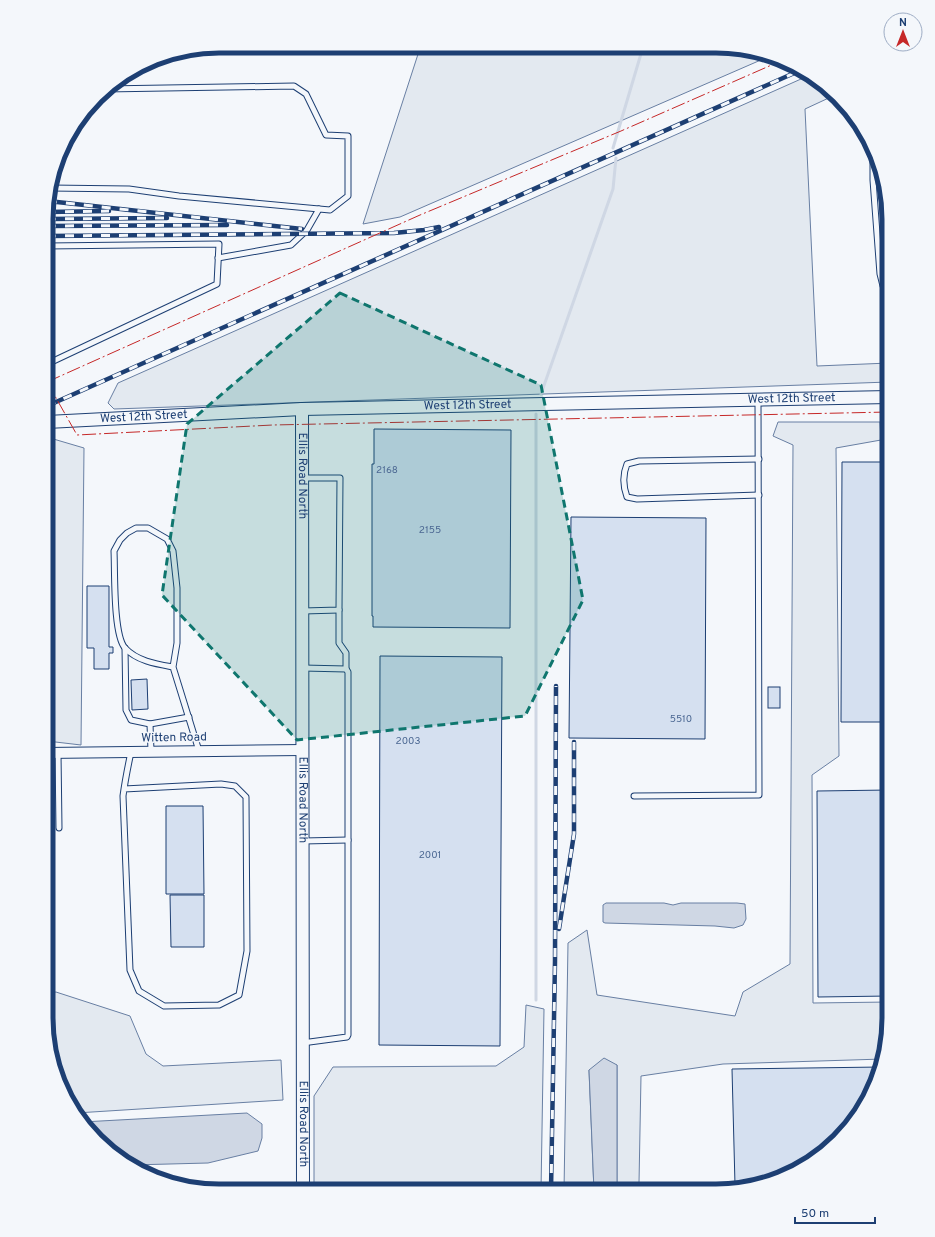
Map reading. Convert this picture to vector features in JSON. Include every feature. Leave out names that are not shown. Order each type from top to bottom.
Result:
[{"type":"street","name":"West 12th Street","points":[[53,422],[302,409],[882,398]]},
{"type":"street","name":"Ellis Road North","points":[[302,409],[303,1184]]},
{"type":"street","name":"Witten Road","points":[[53,753],[303,750]]},
{"type":"lane","points":[[56,188],[129,189],[179,196],[330,210],[348,196],[348,136],[326,135],[306,94],[294,86],[116,89]]},
{"type":"lane","points":[[873,167],[873,180],[880,274],[882,282]]},
{"type":"lane","points":[[218,258],[291,245],[307,230],[319,208]]},
{"type":"lane","points":[[53,246],[219,244],[217,284],[53,361]]},
{"type":"lane","points":[[634,796],[759,795],[758,400]]},
{"type":"lane","points":[[759,459],[639,461],[627,464],[624,472],[623,487],[627,497],[637,499],[759,495]]},
{"type":"lane","points":[[302,478],[340,478],[339,643],[346,654],[346,669],[348,672],[348,1035],[346,1037],[302,1043]]},
{"type":"lane","points":[[189,717],[150,724],[131,720],[126,710],[125,648],[117,624],[114,551],[126,533],[136,528],[148,528],[160,533],[167,538],[173,551],[177,588],[177,643],[173,667],[189,717],[199,751]]},
{"type":"lane","points":[[303,611],[339,610]]},
{"type":"lane","points":[[125,648],[143,660],[173,667]]},
{"type":"lane","points":[[303,668],[346,669]]},
{"type":"lane","points":[[150,724],[151,751]]},
{"type":"lane","points":[[124,789],[221,784],[235,786],[246,797],[247,951],[238,995],[220,1005],[164,1006],[139,992],[130,970],[124,789],[131,752]]},
{"type":"lane","points":[[58,753],[59,828]]},
{"type":"lane","points":[[302,841],[348,840]]},
{"type":"highlighted area","points":[[340,293],[541,385],[583,600],[525,716],[297,740],[162,595],[187,424]]},
{"type":"shaded area","points":[[418,53],[727,53],[749,56],[761,60],[400,217],[363,224]]},
{"type":"shaded area","points":[[803,78],[829,98],[805,109],[817,366],[882,363],[882,382],[114,409],[108,403],[118,383]]},
{"type":"shaded area","points":[[778,422],[880,422],[881,440],[836,448],[839,756],[812,775],[813,1003],[882,1002],[882,1029],[879,1051],[877,1059],[723,1064],[641,1076],[639,1184],[617,1184],[617,1065],[589,1070],[594,1184],[564,1184],[568,943],[587,930],[597,995],[735,1016],[743,992],[790,964],[793,445],[773,436]]},
{"type":"shaded area","points":[[53,439],[84,448],[81,745],[53,742]]},
{"type":"shaded area","points":[[606,903],[664,903],[673,905],[681,903],[737,903],[745,904],[746,919],[743,925],[734,928],[715,926],[605,923],[603,922],[603,905]]},
{"type":"shaded area","points":[[53,992],[130,1016],[146,1054],[163,1066],[281,1060],[283,1100],[83,1113],[70,1092],[56,1051],[53,1029]]},
{"type":"shaded area","points":[[526,1005],[544,1009],[541,1184],[314,1184],[314,1096],[333,1067],[496,1066],[524,1047]]},
{"type":"shaded area","points":[[604,1058],[617,1065],[617,1184],[594,1184],[589,1070]]},
{"type":"shaded area","points":[[247,1113],[262,1124],[262,1138],[258,1151],[208,1163],[141,1165],[109,1143],[89,1122]]},
{"type":"building","points":[[374,429],[511,430],[510,628],[373,627],[372,464],[374,464]]},
{"type":"building","points":[[842,462],[882,462],[882,722],[841,722]]},
{"type":"building","points":[[571,517],[706,518],[705,739],[569,738]]},
{"type":"building","points":[[87,586],[109,586],[109,647],[113,647],[113,653],[109,653],[109,669],[94,669],[94,648],[87,648]]},
{"type":"building","points":[[380,656],[502,657],[500,1046],[379,1045]]},
{"type":"building","points":[[147,679],[148,709],[132,710],[131,680]]},
{"type":"building","points":[[768,687],[780,687],[780,708],[768,708]]},
{"type":"building","points":[[882,790],[882,996],[818,997],[817,791]]},
{"type":"building","points":[[166,806],[203,806],[204,894],[166,894]]},
{"type":"building","points":[[170,895],[204,895],[204,947],[171,947]]},
{"type":"building","points":[[874,1067],[860,1101],[841,1128],[826,1143],[790,1167],[749,1181],[735,1183],[732,1069]]},
{"type":"waterway","points":[[613,148],[641,53]]},
{"type":"waterway","points":[[541,394],[613,189],[616,158]]},
{"type":"waterway","points":[[536,414],[536,1000]]},
{"type":"railway","points":[[53,403],[795,73]]},
{"type":"railway","points":[[54,202],[302,229]]},
{"type":"railway","points":[[53,212],[109,211]]},
{"type":"railway","points":[[53,219],[167,218]]},
{"type":"railway","points":[[53,226],[227,225]]},
{"type":"railway","points":[[53,236],[394,233],[439,227]]},
{"type":"railway","points":[[551,1184],[555,961],[556,686]]},
{"type":"railway","points":[[559,929],[574,834],[574,742]]},
{"type":"power","points":[[53,379],[420,215],[621,131],[774,64]]},
{"type":"power","points":[[53,393],[77,435],[273,425],[882,412]]}]
